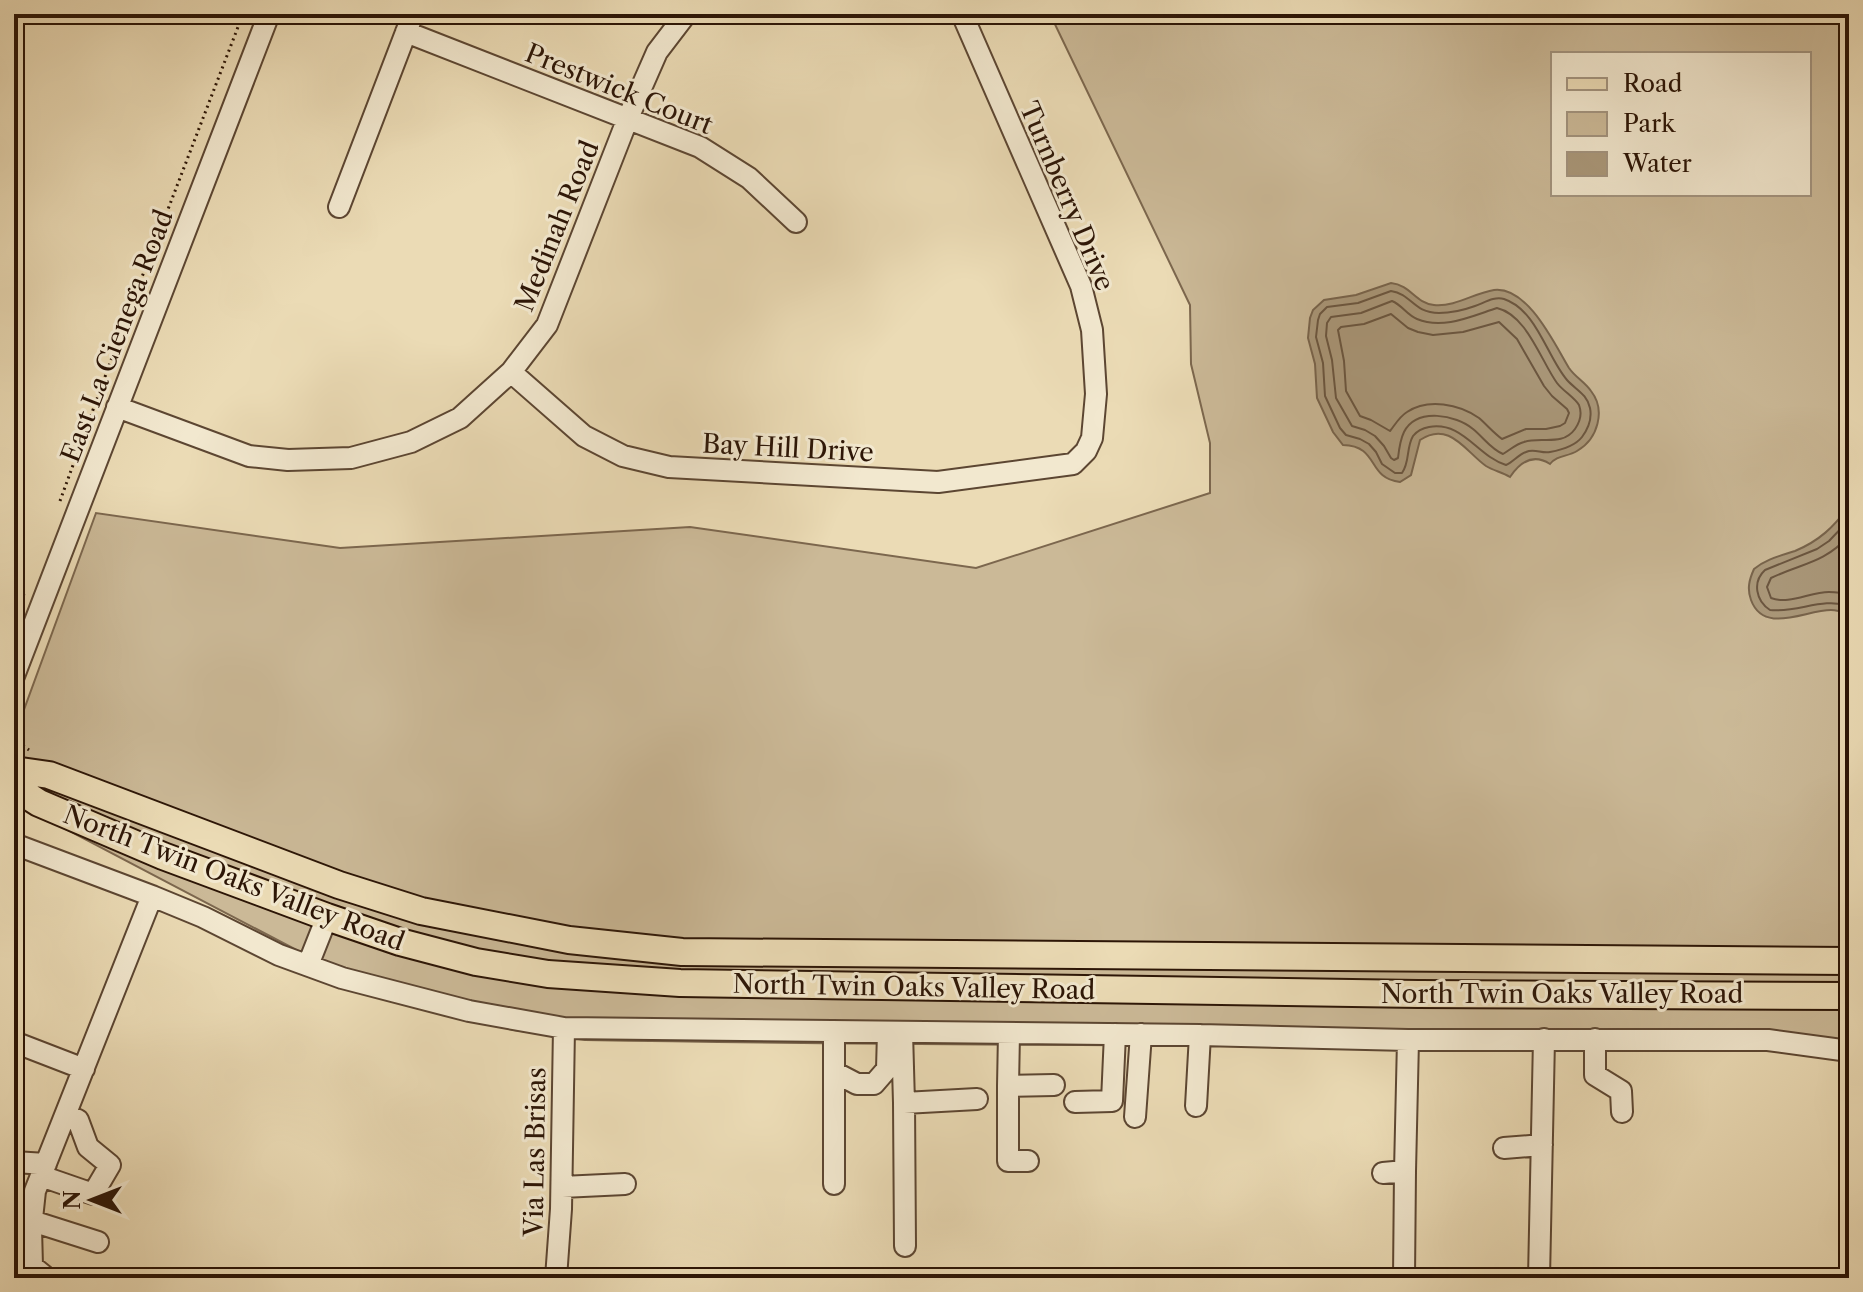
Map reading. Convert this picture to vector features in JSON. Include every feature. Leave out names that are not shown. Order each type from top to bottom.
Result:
[{"type":"main road","name":"North Twin Oaks Valley Road","points":[[22,761],[49,775],[339,885],[421,911],[569,940],[682,952],[1849,961]]},
{"type":"main road","name":"North Twin Oaks Valley Road","points":[[14,787],[39,803],[163,856],[327,917],[400,942],[476,962],[548,974],[680,983],[1418,994],[1849,996]]},
{"type":"main road","points":[[253,852],[269,875],[308,890],[327,917],[341,908],[352,907],[412,924],[468,921]]},
{"type":"street","name":"East La Cienega Road","points":[[14,676],[269,14]]},
{"type":"street","name":"Medinah Road","points":[[117,407],[249,456],[288,460],[351,458],[411,442],[460,418],[511,372],[547,325],[657,52],[686,14]]},
{"type":"street","name":"Turnberry Drive","points":[[962,14],[1081,286],[1092,330],[1096,394],[1092,438],[1086,451]]},
{"type":"street","name":"Prestwick Court","points":[[409,23],[700,147],[749,178],[796,222]]},
{"type":"street","points":[[339,207],[409,23]]},
{"type":"street","name":"Bay Hill Drive","points":[[511,372],[584,436],[623,456],[669,467],[938,482],[1073,464],[1086,451]]},
{"type":"street","points":[[14,844],[152,896],[203,917],[279,955],[342,978],[469,1011],[564,1028],[1408,1040],[1768,1040],[1849,1051]]},
{"type":"street","points":[[47,1278],[32,1266],[35,1191],[152,896]]},
{"type":"street","points":[[308,965],[327,917]]},
{"type":"street","name":"Via Las Brisas","points":[[556,1278],[562,1187],[564,1028]]},
{"type":"street","points":[[834,1031],[834,1184]]},
{"type":"street","points":[[834,1072],[857,1084],[874,1084],[887,1069],[895,1032]]},
{"type":"street","points":[[895,1032],[904,1103],[905,1246]]},
{"type":"street","points":[[1009,1033],[1008,1161],[1028,1161]]},
{"type":"street","points":[[1075,1102],[1112,1101],[1115,1034]]},
{"type":"street","points":[[1135,1117],[1141,1034]]},
{"type":"street","points":[[1196,1106],[1200,1035]]},
{"type":"street","points":[[1539,1278],[1544,1039]]},
{"type":"street","points":[[1595,1039],[1595,1075],[1621,1091],[1622,1112]]},
{"type":"street","points":[[1404,1278],[1408,1040]]},
{"type":"street","points":[[14,1042],[84,1069]]},
{"type":"street","points":[[1008,1086],[1054,1085]]},
{"type":"street","points":[[904,1103],[977,1099]]},
{"type":"street","points":[[14,1162],[44,1170],[93,1194],[110,1165],[88,1147],[78,1120],[66,1115]]},
{"type":"street","points":[[1504,1148],[1542,1145]]},
{"type":"street","points":[[1383,1173],[1405,1171]]},
{"type":"street","points":[[562,1187],[625,1184]]},
{"type":"street","points":[[32,1221],[98,1242]]},
{"type":"path","points":[[60,501],[132,301],[243,14]]},
{"type":"path","points":[[14,618],[24,594]]},
{"type":"path","points":[[18,742],[22,761]]},
{"type":"green space","points":[[1050,14],[1849,14],[1849,1046],[1059,1045],[585,1040],[514,1030],[461,1016],[327,966],[14,802],[14,737],[96,513],[340,548],[690,527],[976,568],[1210,493],[1210,443],[1191,364],[1190,305]]},
{"type":"water","points":[[1391,283],[1434,305],[1450,304],[1494,290],[1518,297],[1539,319],[1569,368],[1596,399],[1598,424],[1590,439],[1577,451],[1550,464],[1538,459],[1527,461],[1510,477],[1486,466],[1456,440],[1440,434],[1430,435],[1420,440],[1411,475],[1400,482],[1382,475],[1363,451],[1343,445],[1333,432],[1317,398],[1315,364],[1308,338],[1310,318],[1313,310],[1324,300],[1356,295]]},
{"type":"water","points":[[1849,506],[1849,614],[1831,610],[1775,619],[1757,610],[1749,592],[1754,569],[1819,538]]}]
